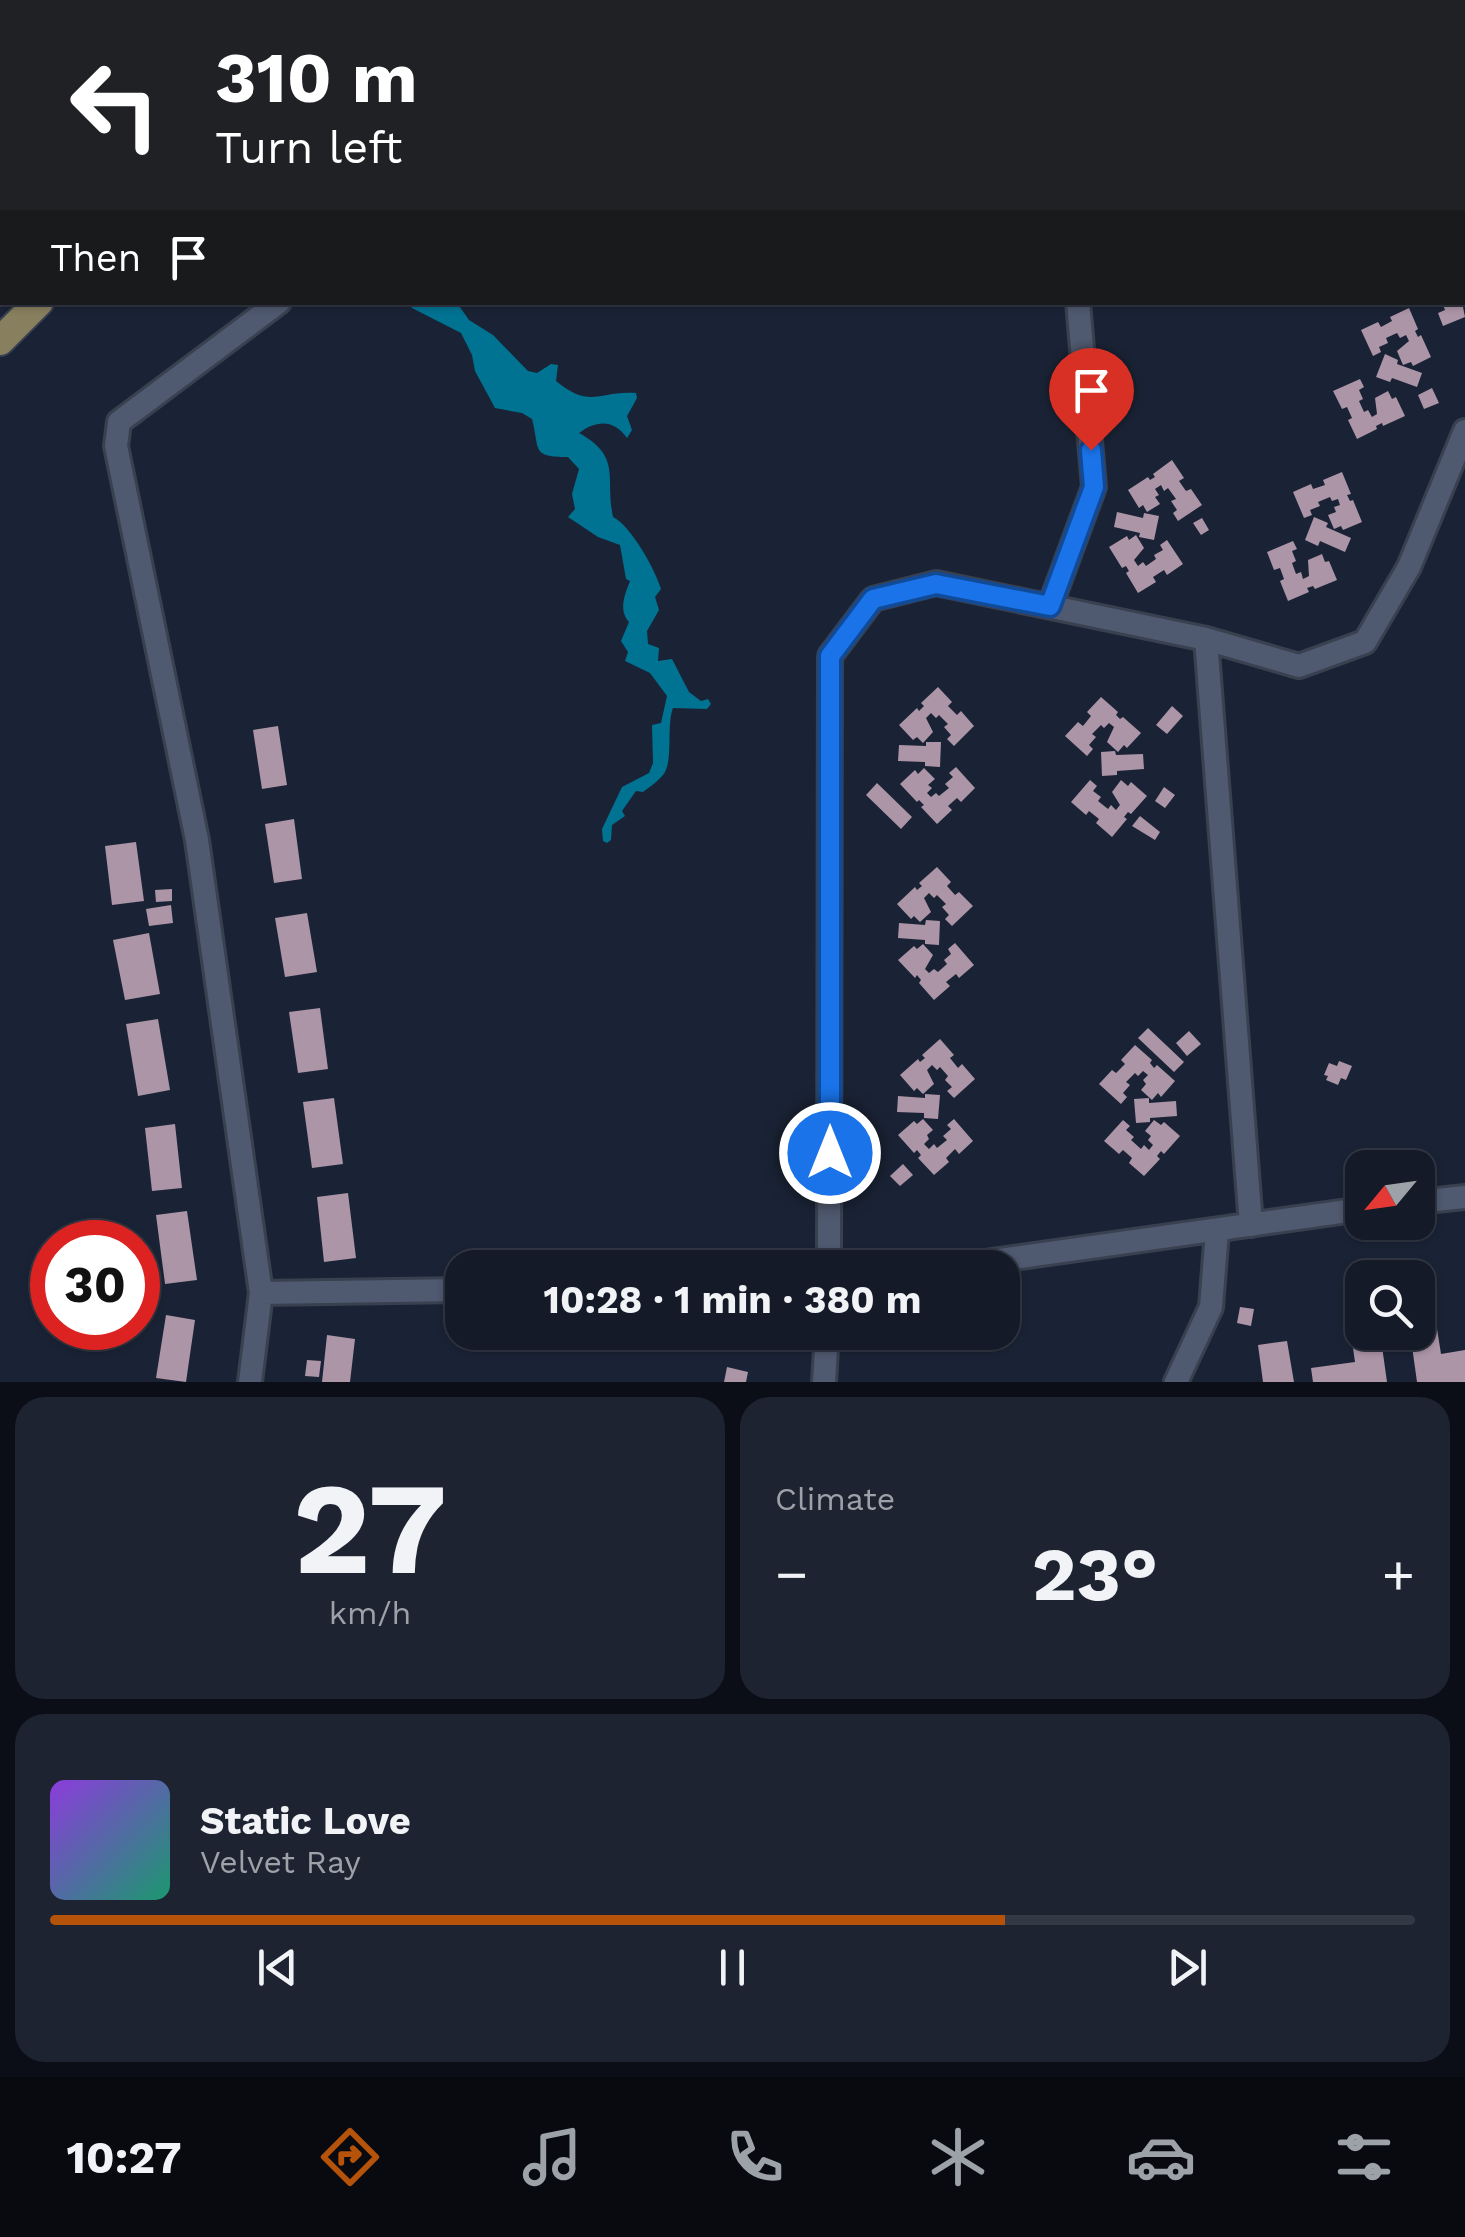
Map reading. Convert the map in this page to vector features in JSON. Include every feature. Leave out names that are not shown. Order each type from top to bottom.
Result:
[{"type":"main road","points":[[0,341],[36,305]]},
{"type":"street","points":[[250,1382],[261,1294],[197,840],[116,446],[119,422],[276,305]]},
{"type":"street","points":[[1050,606],[1094,487],[1078,305]]},
{"type":"street","points":[[830,1250],[830,656],[873,599],[936,584],[1206,640],[1298,666],[1365,642],[1409,566],[1465,431]]},
{"type":"street","points":[[1206,640],[1251,1225]]},
{"type":"street","points":[[1435,1200],[1465,1197]]},
{"type":"street","points":[[1020,1257],[1345,1212]]},
{"type":"street","points":[[1176,1382],[1211,1307],[1217,1230]]},
{"type":"street","points":[[261,1294],[445,1290]]},
{"type":"street","points":[[824,1382],[827,1350]]},
{"type":"water","points":[[410,305],[458,305],[469,320],[493,335],[528,371],[537,373],[551,364],[558,365],[556,381],[578,395],[636,393],[627,416],[632,430],[627,438],[616,427],[604,424],[579,433],[607,459],[613,517],[642,549],[661,589],[655,597],[659,610],[647,631],[648,644],[659,648],[658,661],[672,659],[689,692],[711,704],[707,709],[673,708],[666,769],[646,790],[636,791],[622,811],[625,816],[612,825],[611,840],[607,843],[603,841],[602,829],[622,787],[649,773],[653,763],[652,725],[661,723],[667,696],[650,673],[625,661],[628,652],[621,641],[629,622],[623,607],[630,581],[626,579],[620,545],[598,537],[568,517],[575,509],[572,494],[579,469],[568,457],[539,450],[532,419],[495,408],[461,333]]},
{"type":"building","points":[[1443,305],[1463,305],[1465,317],[1443,326],[1438,313],[1445,310]]},
{"type":"building","points":[[1409,308],[1418,329],[1415,331],[1418,337],[1421,335],[1431,357],[1413,366],[1411,362],[1403,365],[1397,351],[1409,341],[1406,335],[1400,338],[1397,333],[1386,338],[1388,343],[1373,356],[1361,330],[1378,322],[1381,327],[1392,321],[1390,317]]},
{"type":"building","points":[[1385,354],[1398,360],[1397,364],[1422,373],[1417,387],[1376,377]]},
{"type":"building","points":[[1360,379],[1364,387],[1359,390],[1363,399],[1359,401],[1364,412],[1368,410],[1372,417],[1377,414],[1375,398],[1388,391],[1392,399],[1396,397],[1405,416],[1383,426],[1382,423],[1357,439],[1347,407],[1342,409],[1333,391]]},
{"type":"building","points":[[1432,388],[1439,403],[1424,409],[1418,395]]},
{"type":"building","points":[[1172,460],[1184,478],[1179,481],[1186,491],[1191,489],[1202,505],[1178,521],[1171,501],[1176,499],[1168,488],[1164,491],[1161,485],[1155,489],[1160,504],[1147,512],[1143,505],[1139,508],[1128,490],[1148,477],[1155,477],[1153,474]]},
{"type":"building","points":[[1342,472],[1351,494],[1347,495],[1362,522],[1343,530],[1341,526],[1334,529],[1328,515],[1340,505],[1338,499],[1332,501],[1330,497],[1318,502],[1320,506],[1304,518],[1293,492],[1311,484],[1313,489],[1325,485],[1323,480]]},
{"type":"building","points":[[1117,512],[1143,518],[1144,513],[1159,516],[1154,540],[1114,527]]},
{"type":"building","points":[[1314,517],[1351,538],[1345,552],[1320,541],[1318,546],[1305,540]]},
{"type":"building","points":[[1202,518],[1209,530],[1201,535],[1193,523]]},
{"type":"building","points":[[1136,535],[1144,548],[1134,560],[1138,566],[1156,559],[1154,555],[1163,550],[1160,545],[1167,540],[1183,564],[1167,575],[1164,570],[1153,577],[1156,582],[1138,593],[1126,566],[1122,568],[1109,547]]},
{"type":"building","points":[[1293,541],[1297,549],[1292,551],[1296,574],[1301,572],[1303,579],[1309,576],[1308,560],[1322,554],[1337,580],[1315,589],[1307,588],[1309,592],[1288,601],[1280,581],[1284,579],[1280,568],[1274,570],[1267,552]]},
{"type":"building","points":[[938,687],[952,702],[948,706],[957,715],[961,711],[974,726],[954,746],[947,739],[951,735],[944,727],[948,724],[939,715],[936,718],[931,713],[926,718],[933,732],[923,743],[917,737],[913,740],[899,725],[917,708],[919,711],[924,706],[921,703]]},
{"type":"building","points":[[1101,697],[1118,712],[1120,719],[1123,717],[1141,733],[1118,752],[1107,742],[1114,727],[1109,723],[1104,728],[1101,725],[1092,734],[1096,737],[1087,756],[1065,736],[1078,722],[1083,726],[1091,716],[1087,712]]},
{"type":"building","points":[[1172,706],[1183,716],[1167,734],[1156,725]]},
{"type":"building","points":[[278,726],[287,785],[262,789],[253,730]]},
{"type":"building","points":[[926,742],[941,742],[940,767],[898,761],[899,745],[926,746]]},
{"type":"building","points":[[1115,751],[1116,755],[1143,754],[1144,769],[1102,776],[1101,752]]},
{"type":"building","points":[[956,767],[975,788],[961,802],[957,798],[948,806],[952,810],[937,824],[921,807],[924,805],[900,784],[915,770],[918,774],[924,768],[935,779],[928,785],[932,788],[927,793],[939,796],[949,788],[945,784]]},
{"type":"building","points":[[1090,780],[1097,786],[1093,791],[1101,797],[1098,801],[1108,809],[1111,805],[1116,810],[1120,805],[1112,792],[1121,780],[1128,786],[1131,782],[1147,796],[1131,814],[1128,812],[1112,837],[1096,823],[1099,819],[1089,811],[1086,815],[1071,802]]},
{"type":"building","points":[[877,783],[912,817],[901,829],[866,795]]},
{"type":"building","points":[[1164,787],[1175,795],[1165,808],[1155,801]]},
{"type":"building","points":[[1140,816],[1160,832],[1155,840],[1132,826]]},
{"type":"building","points":[[294,819],[302,879],[274,883],[265,824]]},
{"type":"building","points":[[136,842],[144,901],[112,905],[105,846]]},
{"type":"building","points":[[937,867],[951,882],[947,886],[955,895],[959,892],[973,906],[952,926],[945,919],[949,915],[942,907],[946,904],[937,895],[934,898],[929,893],[924,898],[931,912],[920,922],[914,916],[911,919],[897,904],[915,887],[917,890],[922,886],[919,883]]},
{"type":"building","points":[[172,889],[172,901],[156,902],[155,890]]},
{"type":"building","points":[[171,905],[173,923],[149,926],[146,909]]},
{"type":"building","points":[[307,913],[317,972],[285,977],[275,918]]},
{"type":"building","points":[[926,920],[940,921],[939,945],[898,938],[899,923],[925,925]]},
{"type":"building","points":[[149,933],[160,994],[125,1000],[113,940]]},
{"type":"building","points":[[955,943],[974,965],[959,978],[956,974],[946,982],[950,986],[934,1000],[917,975],[915,978],[898,960],[914,946],[917,949],[923,944],[933,955],[925,969],[938,972],[947,964],[944,960],[951,954],[948,949]]},
{"type":"building","points":[[320,1008],[328,1069],[298,1073],[289,1012]]},
{"type":"building","points":[[158,1019],[170,1090],[138,1096],[126,1024]]},
{"type":"building","points":[[1148,1028],[1184,1062],[1174,1072],[1138,1038]]},
{"type":"building","points":[[1189,1031],[1201,1044],[1187,1056],[1176,1043]]},
{"type":"building","points":[[940,1039],[954,1055],[950,1058],[958,1068],[962,1064],[975,1079],[954,1098],[947,1091],[952,1087],[945,1080],[948,1076],[940,1067],[937,1070],[932,1065],[927,1070],[934,1084],[923,1094],[917,1088],[914,1091],[900,1075],[918,1059],[920,1062],[925,1058],[922,1055]]},
{"type":"building","points":[[1135,1045],[1152,1060],[1154,1068],[1157,1065],[1175,1081],[1161,1097],[1158,1093],[1152,1100],[1141,1090],[1148,1075],[1143,1071],[1138,1076],[1135,1073],[1126,1082],[1130,1085],[1121,1104],[1099,1084],[1112,1070],[1116,1073],[1125,1064],[1121,1060]]},
{"type":"building","points":[[1339,1061],[1352,1066],[1346,1080],[1341,1078],[1338,1085],[1324,1075],[1329,1063],[1337,1066]]},
{"type":"building","points":[[925,1094],[940,1095],[938,1119],[924,1118],[924,1113],[897,1112],[898,1096],[925,1098]]},
{"type":"building","points":[[334,1098],[343,1164],[312,1168],[303,1102]]},
{"type":"building","points":[[1149,1098],[1149,1103],[1176,1101],[1177,1116],[1136,1123],[1134,1099]]},
{"type":"building","points":[[923,1119],[933,1130],[924,1144],[929,1149],[947,1140],[943,1136],[954,1119],[973,1141],[959,1154],[955,1149],[946,1158],[949,1162],[934,1175],[918,1158],[921,1155],[917,1150],[914,1153],[898,1135],[914,1121],[917,1124]]},
{"type":"building","points":[[1123,1120],[1130,1126],[1126,1130],[1134,1137],[1131,1140],[1141,1149],[1144,1145],[1149,1150],[1153,1145],[1145,1131],[1154,1120],[1161,1125],[1164,1122],[1180,1136],[1164,1154],[1161,1151],[1157,1156],[1160,1159],[1144,1176],[1129,1163],[1132,1158],[1123,1150],[1119,1154],[1104,1141]]},
{"type":"building","points":[[175,1124],[182,1188],[152,1191],[145,1128]]},
{"type":"building","points":[[903,1164],[913,1175],[900,1186],[890,1176]]},
{"type":"building","points":[[348,1193],[356,1258],[324,1262],[317,1197]]},
{"type":"building","points":[[187,1211],[197,1280],[165,1284],[160,1220],[156,1215]]},
{"type":"building","points":[[1240,1307],[1254,1309],[1251,1326],[1237,1323]]},
{"type":"building","points":[[166,1315],[195,1320],[186,1382],[156,1378]]},
{"type":"building","points":[[1435,1316],[1441,1354],[1465,1350],[1465,1382],[1417,1382],[1413,1350],[1435,1350]]},
{"type":"building","points":[[327,1335],[355,1339],[350,1382],[322,1382]]},
{"type":"building","points":[[1287,1341],[1294,1382],[1263,1382],[1258,1345]]},
{"type":"building","points":[[1353,1350],[1383,1350],[1387,1382],[1313,1382],[1311,1368],[1355,1362]]},
{"type":"building","points":[[307,1360],[321,1361],[319,1377],[305,1376]]},
{"type":"building","points":[[727,1367],[748,1372],[746,1382],[724,1382]]},
{"type":"route","points":[[830,1153],[830,656],[873,599],[936,584],[1050,606],[1094,487],[1091,450]]}]
